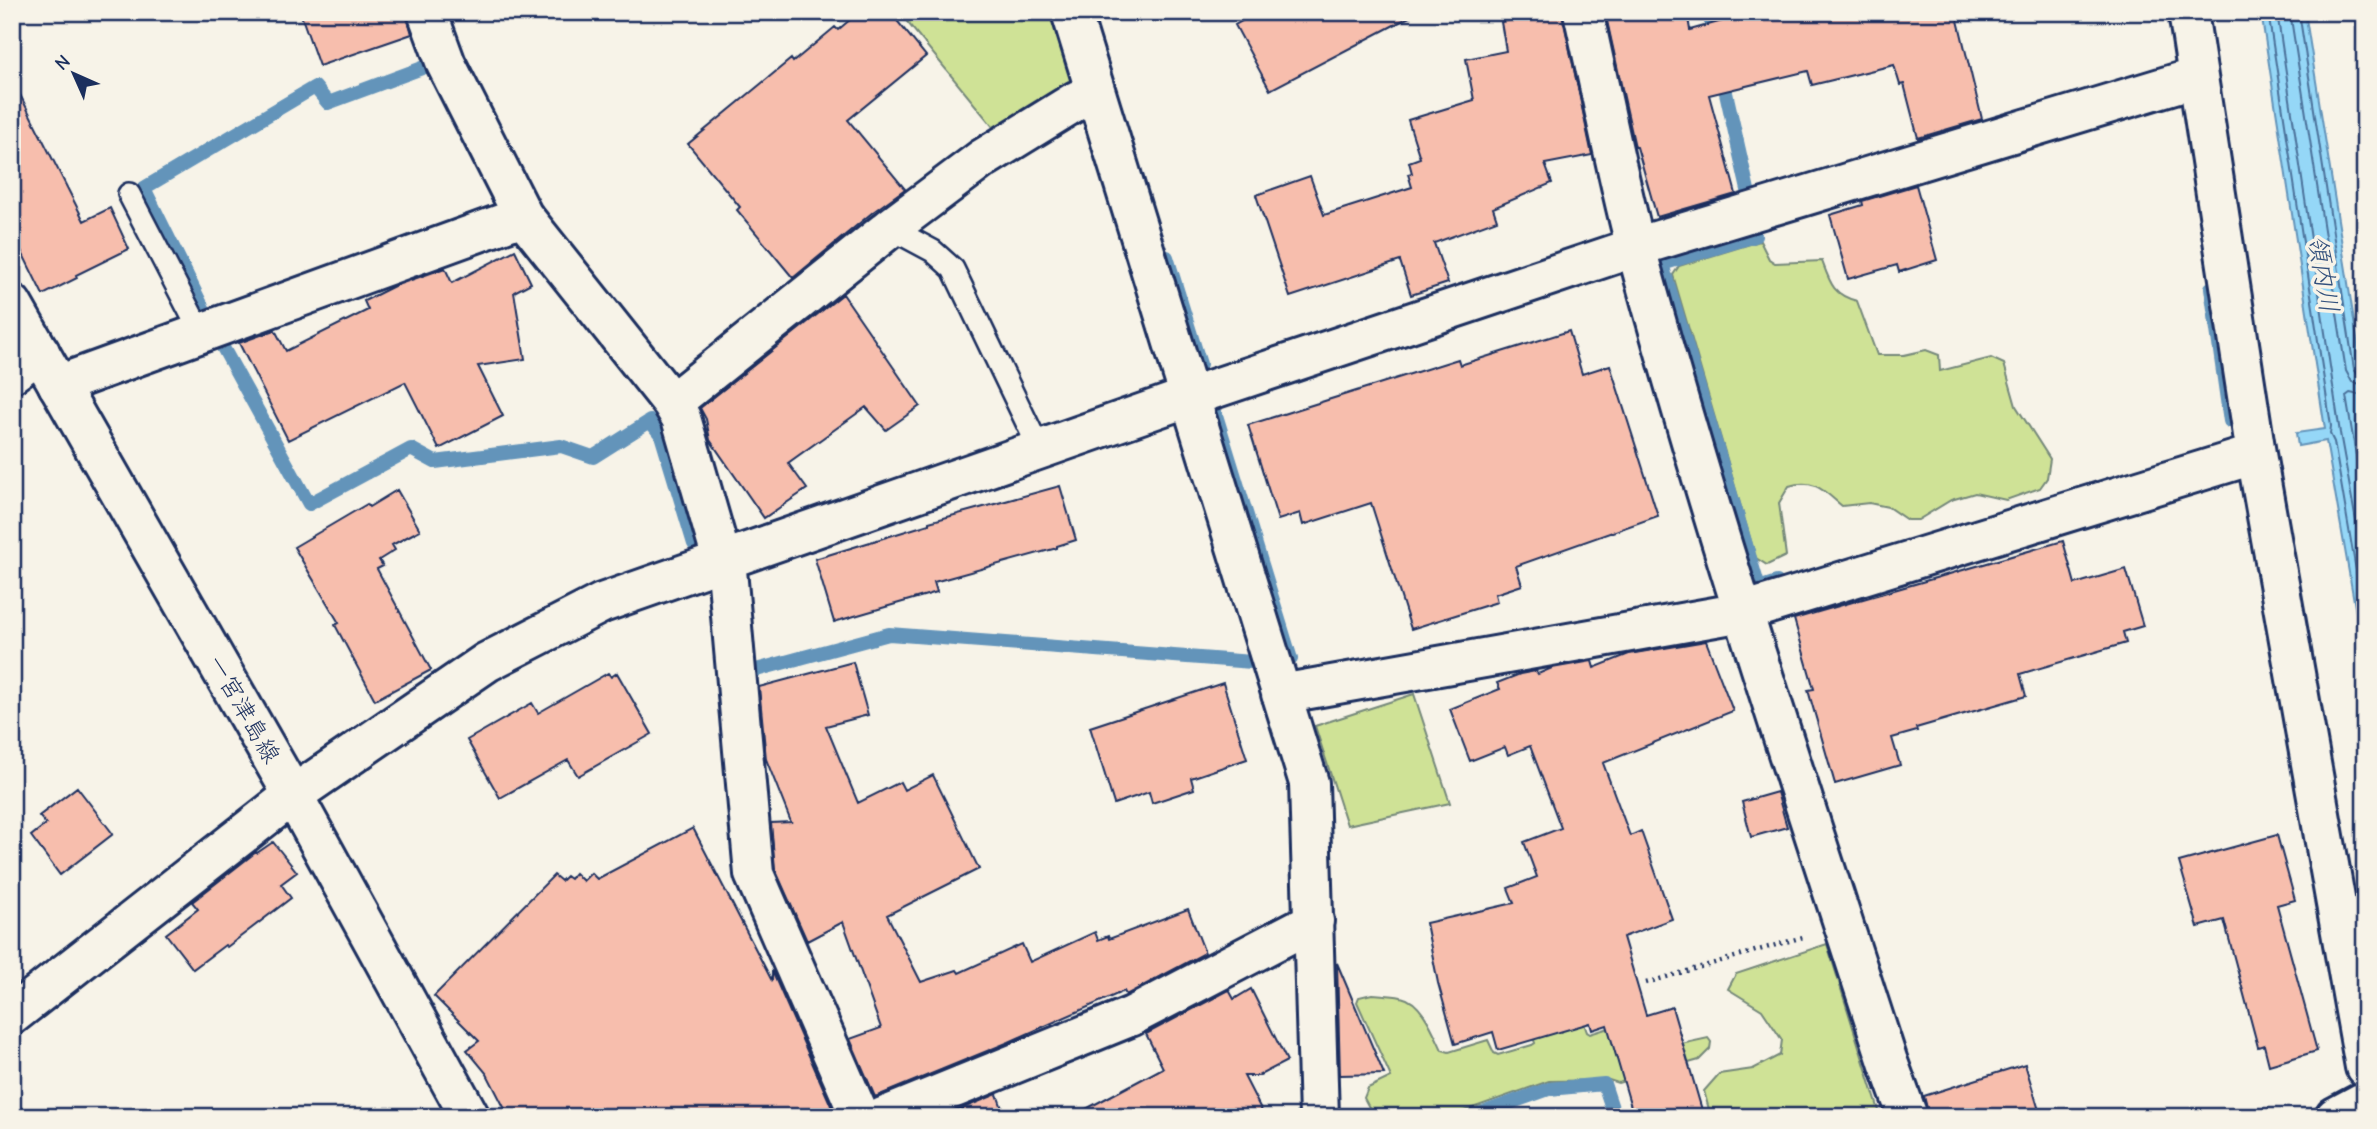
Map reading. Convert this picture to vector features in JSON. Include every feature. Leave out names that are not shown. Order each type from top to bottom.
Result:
[{"type":"street","points":[[426,12],[446,64],[523,216],[672,403],[681,418],[724,560],[754,874],[860,1117]]},
{"type":"street","points":[[1071,12],[1309,783],[1319,1117]]},
{"type":"street","points":[[1584,12],[1636,247],[1743,612],[1908,1117]]},
{"type":"street","points":[[2188,12],[2256,453],[2365,1067]]},
{"type":"street","points":[[12,1015],[293,795],[487,662],[602,603],[1189,397],[1636,247],[2197,77]]},
{"type":"street","points":[[672,403],[890,228],[982,159],[1076,102],[1097,96]]},
{"type":"street","points":[[58,385],[523,216]]},
{"type":"street","name":"一宮津島線","points":[[12,304],[26,363],[58,385],[293,795],[470,1117]]},
{"type":"street","points":[[1281,694],[1743,612],[2256,453]]},
{"type":"street","points":[[883,1117],[1132,1016],[1314,921]]},
{"type":"street","points":[[2335,1117],[2365,1101]]},
{"type":"lane","points":[[129,194],[201,333]]},
{"type":"lane","points":[[890,228],[933,251],[953,269],[1040,450]]},
{"type":"path","points":[[1646,983],[1844,924]]},
{"type":"green space","points":[[899,12],[1056,12],[1079,83],[1002,138]]},
{"type":"green space","points":[[1760,241],[1769,259],[1775,263],[1822,261],[1837,292],[1857,301],[1877,355],[1904,355],[1926,350],[1939,355],[1940,371],[1991,358],[2004,364],[2016,406],[2050,459],[2047,478],[2040,488],[2006,500],[1975,493],[1951,500],[1918,520],[1907,520],[1888,507],[1869,503],[1842,506],[1812,485],[1789,486],[1779,503],[1786,556],[1767,565],[1756,558],[1673,275],[1679,266]]},
{"type":"green space","points":[[1414,694],[1450,803],[1347,825],[1315,726]]},
{"type":"green space","points":[[1827,944],[1881,1117],[1711,1117],[1704,1091],[1719,1074],[1753,1069],[1780,1055],[1782,1040],[1762,1010],[1728,989],[1736,974]]},
{"type":"green space","points":[[1372,994],[1401,997],[1415,1005],[1431,1027],[1442,1050],[1449,1052],[1488,1040],[1494,1053],[1498,1055],[1532,1045],[1535,1043],[1533,1037],[1582,1018],[1590,1034],[1654,1014],[1677,1045],[1708,1038],[1711,1042],[1710,1049],[1699,1060],[1618,1083],[1609,1080],[1549,1081],[1447,1117],[1374,1117],[1364,1098],[1368,1088],[1391,1077],[1357,1002],[1359,997]]},
{"type":"water","name":"領内川","points":[[2261,12],[2305,12],[2365,390],[2365,664],[2326,441],[2298,446],[2296,433],[2325,429]]},
{"type":"building","points":[[300,12],[406,12],[412,34],[319,66]]},
{"type":"building","points":[[859,12],[890,12],[926,56],[848,120],[905,189],[793,278],[737,210],[740,207],[688,144],[791,59],[793,62],[835,27],[838,30]]},
{"type":"building","points":[[1258,12],[1419,12],[1270,90],[1235,25]]},
{"type":"building","points":[[1547,12],[1562,12],[1592,155],[1545,164],[1552,183],[1493,208],[1497,220],[1434,243],[1448,283],[1411,295],[1400,261],[1290,297],[1256,195],[1310,176],[1324,215],[1412,187],[1408,174],[1412,173],[1409,162],[1420,158],[1408,120],[1474,100],[1466,59],[1506,51],[1501,22]]},
{"type":"building","points":[[1605,12],[1687,12],[1690,30],[1755,12],[1956,12],[1982,119],[1918,138],[1904,84],[1900,85],[1894,65],[1812,85],[1808,71],[1709,95],[1736,194],[1657,217],[1635,147]]},
{"type":"building","points":[[12,79],[84,221],[110,208],[129,249],[43,295],[12,232]]},
{"type":"building","points":[[1916,185],[1937,260],[1899,272],[1897,265],[1848,279],[1830,215],[1863,205],[1862,201]]},
{"type":"building","points":[[515,250],[531,283],[514,292],[525,359],[478,366],[503,416],[439,449],[405,382],[288,440],[239,343],[275,330],[286,351],[368,310],[364,301],[394,286],[445,268],[452,283]]},
{"type":"building","points":[[843,294],[920,406],[886,430],[866,407],[788,463],[807,489],[764,518],[710,440],[706,419],[700,408]]},
{"type":"building","points":[[1569,331],[1582,374],[1610,365],[1658,516],[1516,566],[1522,585],[1495,594],[1497,602],[1411,629],[1371,503],[1303,525],[1300,513],[1278,520],[1248,425],[1458,359],[1460,365]]},
{"type":"building","points":[[1060,486],[1076,540],[1057,548],[934,582],[937,592],[834,622],[815,559],[929,522]]},
{"type":"building","points":[[397,490],[420,530],[392,545],[395,550],[379,560],[383,566],[377,569],[431,670],[375,700],[335,625],[339,623],[294,547],[367,504],[369,507]]},
{"type":"building","points":[[2063,541],[2075,584],[2126,569],[2143,626],[2123,632],[2126,643],[2020,674],[2026,696],[1916,728],[1917,731],[1892,738],[1900,765],[1835,784],[1808,690],[1814,689],[1794,619]]},
{"type":"building","points":[[1706,641],[1733,711],[1603,763],[1630,836],[1641,831],[1672,919],[1623,937],[1646,1015],[1672,1007],[1704,1117],[1634,1117],[1607,1025],[1592,1030],[1590,1023],[1498,1050],[1493,1032],[1455,1044],[1438,983],[1426,923],[1514,903],[1508,888],[1537,877],[1524,842],[1561,828],[1530,746],[1508,755],[1505,747],[1470,761],[1450,709],[1500,689],[1497,683],[1520,674],[1536,671],[1538,674],[1552,668],[1592,661],[1594,668],[1629,654]]},
{"type":"building","points":[[853,662],[868,715],[826,726],[858,803],[900,782],[904,790],[933,775],[979,869],[887,915],[921,982],[957,970],[959,973],[1022,944],[1030,962],[1095,932],[1098,940],[1108,936],[1109,939],[1188,909],[1205,953],[1126,995],[1124,991],[875,1097],[850,1039],[881,1028],[843,922],[807,941],[775,869],[771,823],[791,822],[766,759],[759,687]]},
{"type":"building","points":[[608,673],[611,677],[617,673],[652,734],[578,776],[568,760],[500,798],[467,740],[532,703],[538,713]]},
{"type":"building","points":[[1223,683],[1247,759],[1191,778],[1194,789],[1152,803],[1149,792],[1114,804],[1090,727]]},
{"type":"building","points":[[77,787],[113,834],[60,875],[31,836],[46,824],[39,816]]},
{"type":"building","points":[[1777,792],[1787,827],[1751,837],[1742,802]]},
{"type":"building","points":[[693,828],[772,981],[772,971],[836,1117],[509,1117],[487,1074],[467,1050],[479,1041],[434,996],[554,875],[561,881],[566,876],[570,879],[575,873],[583,881],[591,873],[597,879]]},
{"type":"building","points":[[2277,835],[2295,900],[2277,905],[2317,1051],[2269,1065],[2264,1045],[2258,1047],[2224,920],[2198,927],[2179,862]]},
{"type":"building","points":[[273,842],[297,872],[281,884],[291,898],[227,947],[225,945],[193,969],[166,934],[198,909],[192,902]]},
{"type":"building","points":[[1337,963],[1384,1074],[1340,1075]]},
{"type":"building","points":[[1251,989],[1287,1061],[1258,1076],[1244,1076],[1265,1117],[1071,1117],[1163,1068],[1146,1034],[1229,990],[1234,999]]},
{"type":"building","points":[[2025,1064],[2041,1117],[1929,1117],[1924,1096]]},
{"type":"building","points":[[997,1094],[1005,1117],[942,1117]]},
{"type":"waterway","points":[[1709,12],[1715,42]]},
{"type":"waterway","points":[[205,312],[144,188],[315,87],[328,103],[433,64]]},
{"type":"waterway","points":[[1722,75],[1748,190]]},
{"type":"waterway","points":[[1755,236],[1662,264],[1759,588],[1777,582]]},
{"type":"waterway","points":[[1167,257],[1200,364]]},
{"type":"waterway","points":[[2211,288],[2230,421]]},
{"type":"waterway","points":[[221,344],[309,504],[411,449],[435,462],[561,446],[593,457],[650,421],[661,435],[694,544]]},
{"type":"waterway","points":[[1216,415],[1291,659]]},
{"type":"waterway","points":[[756,670],[889,634],[1252,662]]},
{"type":"waterway","points":[[1471,1117],[1549,1089],[1604,1084],[1615,1117]]}]
